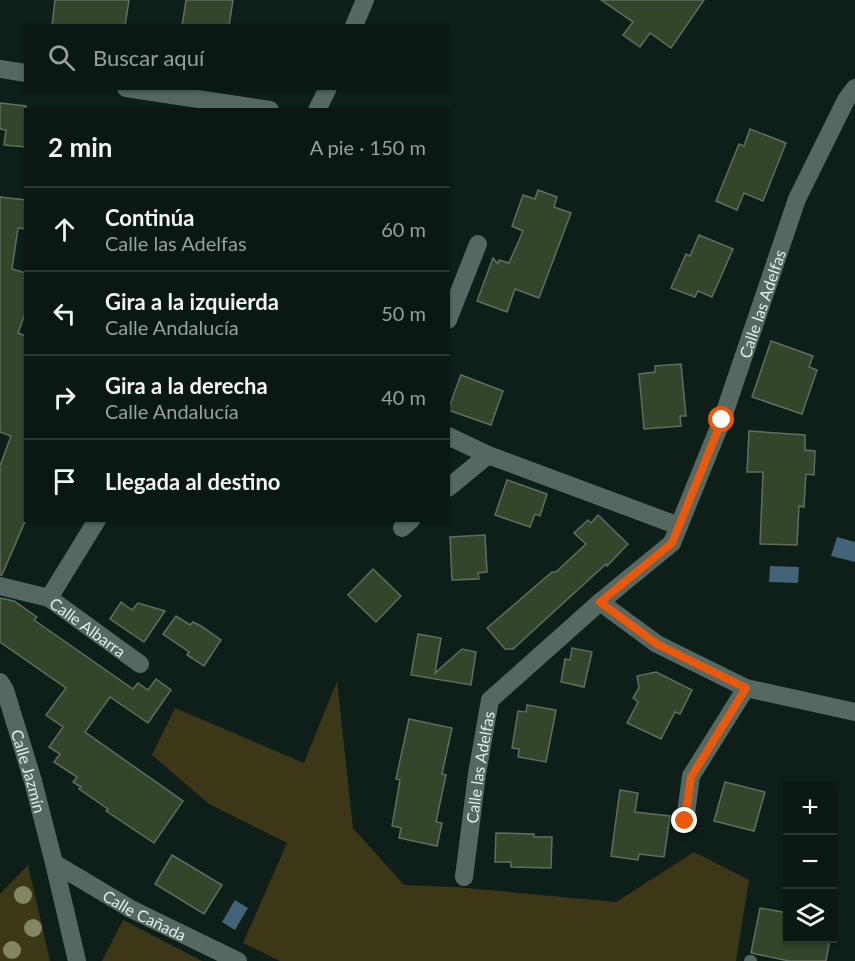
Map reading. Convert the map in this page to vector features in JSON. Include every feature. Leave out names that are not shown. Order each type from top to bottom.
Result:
[{"type":"street","points":[[355,24],[365,0]]},
{"type":"street","points":[[0,69],[24,73]]},
{"type":"street","name":"Calle las Adelfas","points":[[465,878],[477,774],[490,700],[600,602],[672,543],[722,420],[797,199],[846,100],[855,88]]},
{"type":"street","points":[[139,90],[257,108]]},
{"type":"street","points":[[318,108],[327,90]]},
{"type":"street","points":[[450,315],[478,244]]},
{"type":"street","points":[[450,437],[488,455],[679,525]]},
{"type":"street","points":[[450,486],[488,455]]},
{"type":"street","points":[[49,598],[96,522]]},
{"type":"street","name":"Calle Albarra","points":[[0,586],[49,598],[140,664]]},
{"type":"street","points":[[600,602],[657,644],[746,688],[855,712]]},
{"type":"street","name":"Calle Jazmín","points":[[0,682],[5,690],[33,781],[77,961]]},
{"type":"street","points":[[685,821],[691,777],[746,688]]},
{"type":"street","name":"Calle Cañada","points":[[54,863],[131,909],[238,961]]},
{"type":"shaded area","points":[[337,681],[353,828],[404,885],[455,887],[616,902],[694,852],[749,880],[736,961],[280,961],[243,943],[287,843],[209,804],[152,755],[175,708],[304,763]]},
{"type":"shaded area","points":[[28,865],[50,961],[0,961],[0,894]]},
{"type":"shaded area","points":[[123,920],[202,961],[102,961]]},
{"type":"water","points":[[837,537],[855,542],[855,562],[831,556]]},
{"type":"water","points":[[770,566],[799,567],[798,583],[769,582]]},
{"type":"water","points":[[235,900],[248,908],[235,930],[222,922]]},
{"type":"building","points":[[55,0],[129,0],[125,24],[52,24]]},
{"type":"building","points":[[186,0],[233,0],[229,24],[182,24]]},
{"type":"building","points":[[601,0],[704,0],[671,48],[650,33],[640,47],[623,35],[633,22]]},
{"type":"building","points":[[0,103],[26,106],[24,108],[24,147],[4,145],[6,130],[0,129]]},
{"type":"building","points":[[750,129],[786,143],[763,201],[744,193],[737,210],[716,201],[739,144],[744,146]]},
{"type":"building","points":[[538,190],[557,197],[554,207],[571,213],[539,298],[515,289],[507,312],[477,301],[493,258],[498,264],[499,260],[509,263],[523,231],[512,226],[523,195],[535,199]]},
{"type":"building","points":[[0,197],[24,200],[24,229],[18,228],[12,269],[24,272],[24,316],[18,333],[24,335],[25,522],[2,575],[0,575],[0,466],[11,436],[0,432]]},
{"type":"building","points":[[699,235],[733,249],[712,297],[698,291],[695,297],[671,288],[686,254],[690,256]]},
{"type":"building","points":[[771,341],[813,356],[809,367],[817,370],[802,414],[752,397]]},
{"type":"building","points":[[681,364],[686,416],[680,416],[681,426],[644,429],[639,374],[655,372],[655,366]]},
{"type":"building","points":[[461,375],[503,391],[491,425],[450,411]]},
{"type":"building","points":[[749,431],[805,435],[805,450],[815,451],[814,475],[806,474],[804,507],[799,506],[797,545],[760,544],[763,472],[747,472]]},
{"type":"building","points":[[507,480],[547,494],[540,516],[535,514],[530,527],[495,515]]},
{"type":"building","points":[[598,515],[628,544],[607,566],[606,564],[513,649],[505,649],[487,628],[552,572],[556,572],[586,544],[574,533],[588,520],[591,523]]},
{"type":"building","points":[[485,535],[487,572],[478,573],[479,579],[452,580],[450,537]]},
{"type":"building","points":[[373,569],[401,596],[376,622],[348,595]]},
{"type":"building","points":[[0,598],[14,601],[37,617],[34,620],[133,689],[138,683],[148,690],[156,679],[171,690],[148,723],[110,697],[85,732],[183,801],[154,843],[106,811],[108,809],[79,789],[81,787],[73,782],[77,777],[54,762],[60,754],[49,747],[63,727],[46,715],[66,688],[0,642]]},
{"type":"building","points":[[121,602],[132,610],[138,603],[165,611],[144,642],[110,619]]},
{"type":"building","points":[[176,616],[190,625],[193,622],[201,626],[221,640],[204,666],[187,655],[189,652],[163,634]]},
{"type":"building","points":[[418,634],[441,638],[435,673],[462,649],[476,652],[471,685],[411,675]]},
{"type":"building","points":[[572,648],[592,652],[584,687],[561,682],[565,659],[570,660]]},
{"type":"building","points":[[656,672],[692,690],[680,714],[675,712],[661,739],[627,723],[638,702],[633,698],[639,688],[637,676]]},
{"type":"building","points":[[527,705],[556,710],[546,762],[518,757],[519,749],[512,748],[518,711],[526,712]]},
{"type":"building","points":[[409,719],[452,728],[442,774],[446,775],[436,822],[442,823],[437,846],[399,838],[401,828],[392,826],[400,780],[396,779]]},
{"type":"building","points":[[725,782],[765,792],[754,831],[714,821]]},
{"type":"building","points":[[620,790],[638,793],[635,812],[670,816],[664,857],[639,854],[638,860],[611,856]]},
{"type":"building","points":[[496,833],[552,837],[551,868],[511,867],[511,862],[495,862]]},
{"type":"building","points":[[172,855],[222,885],[204,914],[155,884]]},
{"type":"building","points":[[760,908],[783,912],[783,943],[829,943],[826,961],[789,961],[751,953]]},
{"type":"route","points":[[685,821],[691,777],[746,688],[657,644],[600,602],[672,543],[722,420]]}]
